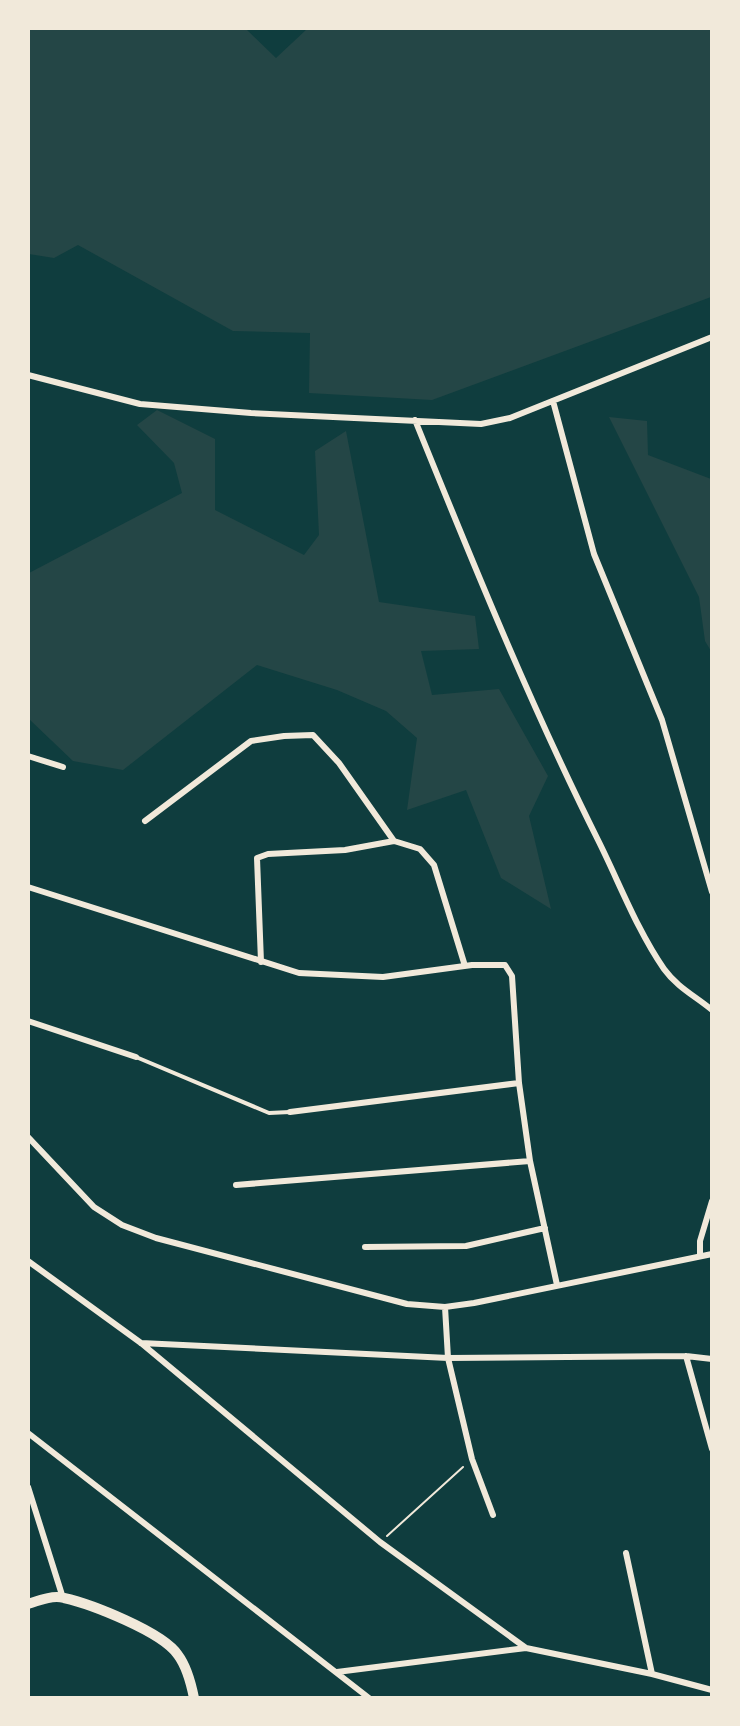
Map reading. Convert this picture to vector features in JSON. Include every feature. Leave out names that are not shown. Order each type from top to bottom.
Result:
[{"type":"main road","points":[[28,1604],[44,1599],[63,1598],[131,1623],[158,1636],[178,1654],[190,1678],[194,1698]]},
{"type":"street","points":[[28,375],[140,404],[251,413],[481,424],[510,418],[711,337]]},
{"type":"street","points":[[553,401],[594,554],[662,720],[711,892]]},
{"type":"street","points":[[415,420],[516,662],[581,806],[663,968],[675,983],[710,1007]]},
{"type":"street","points":[[145,821],[251,741],[284,735],[313,735],[339,763],[394,841]]},
{"type":"street","points":[[28,756],[63,767]]},
{"type":"street","points":[[261,962],[257,858],[268,854],[345,850],[394,841],[420,849],[434,865],[465,966]]},
{"type":"street","points":[[28,887],[299,973],[383,977],[465,966],[500,964],[509,968],[512,976],[519,1083],[530,1161],[557,1285]]},
{"type":"street","points":[[28,1021],[136,1057]]},
{"type":"street","points":[[290,1112],[519,1083]]},
{"type":"street","points":[[28,1137],[94,1208],[122,1225],[156,1238],[406,1304],[445,1307],[474,1304],[711,1254]]},
{"type":"street","points":[[236,1185],[530,1161]]},
{"type":"street","points":[[700,1256],[700,1241],[711,1201]]},
{"type":"street","points":[[365,1246],[466,1246],[545,1228]]},
{"type":"street","points":[[28,1261],[141,1343],[380,1542],[526,1648]]},
{"type":"street","points":[[445,1307],[448,1358],[472,1459],[493,1515]]},
{"type":"street","points":[[141,1343],[448,1358],[686,1356],[711,1359]]},
{"type":"street","points":[[686,1356],[711,1449]]},
{"type":"street","points":[[28,1433],[369,1698]]},
{"type":"street","points":[[28,1487],[63,1598]]},
{"type":"street","points":[[626,1552],[652,1674]]},
{"type":"street","points":[[337,1672],[526,1648],[652,1674],[711,1690]]},
{"type":"lane","points":[[136,1057],[269,1113],[290,1112]]},
{"type":"path","points":[[380,1542],[472,1459]]},
{"type":"shaded area","points":[[28,29],[246,29],[276,58],[307,29],[711,29],[711,297],[432,400],[309,393],[310,333],[233,331],[78,245],[54,258],[29,254]]},
{"type":"shaded area","points":[[157,410],[215,439],[215,510],[304,555],[319,535],[315,451],[346,431],[379,602],[475,616],[479,649],[421,651],[432,695],[499,689],[548,776],[529,816],[551,909],[501,878],[466,790],[407,810],[417,738],[386,711],[337,690],[257,665],[123,770],[73,761],[29,719],[29,573],[182,493],[174,463],[137,425]]},
{"type":"shaded area","points":[[609,417],[647,421],[648,455],[711,479],[711,651],[705,641],[699,597]]}]
